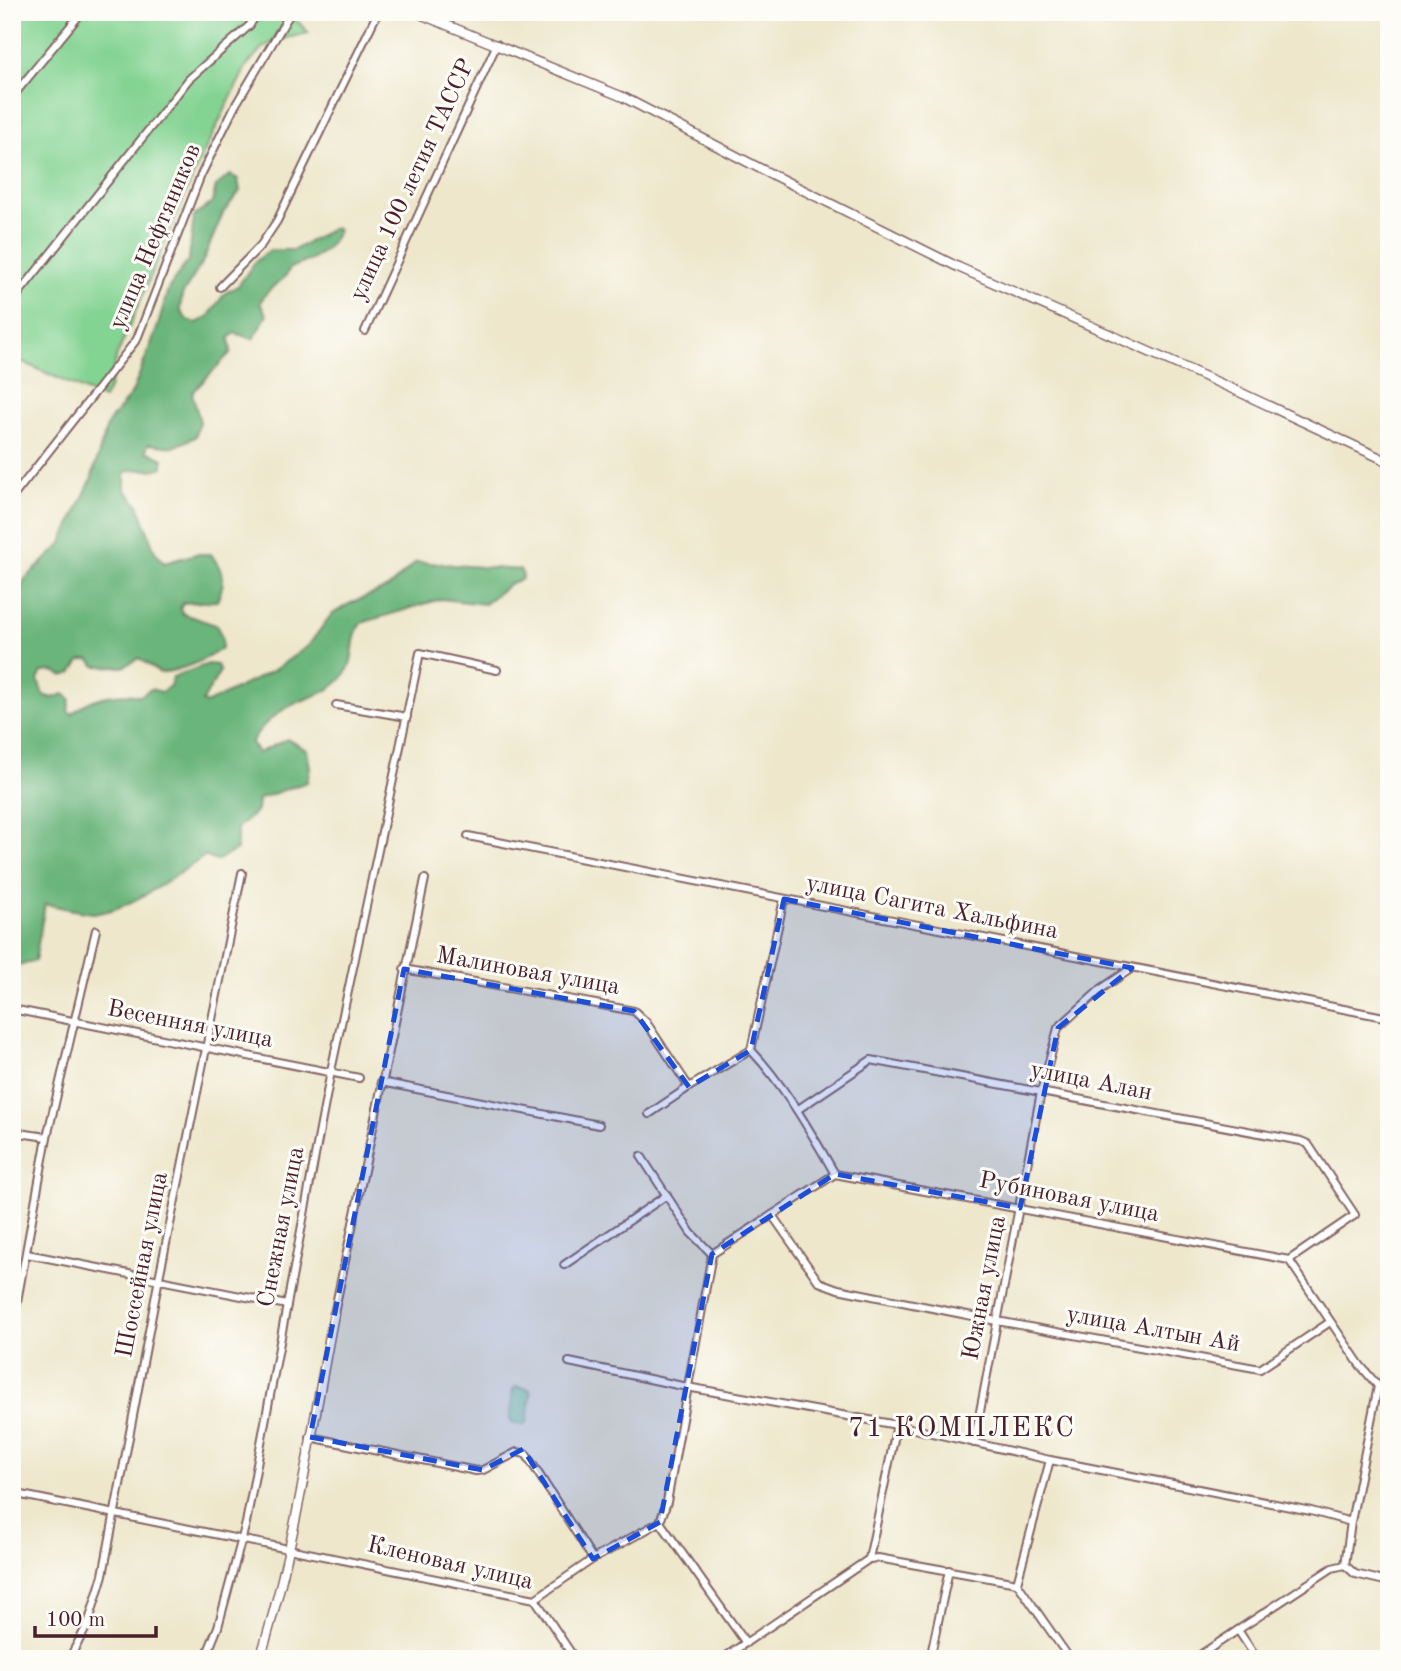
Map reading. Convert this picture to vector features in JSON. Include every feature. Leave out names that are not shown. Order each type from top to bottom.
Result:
[{"type":"street","points":[[12,97],[82,12]]},
{"type":"street","points":[[12,302],[189,79],[250,25],[257,12]]},
{"type":"street","name":"улица Нефтяников","points":[[12,498],[137,339],[201,175],[235,106],[291,12]]},
{"type":"street","points":[[220,287],[261,245],[277,221],[378,12]]},
{"type":"street","points":[[415,12],[622,97],[958,267],[1235,390],[1389,462]]},
{"type":"street","name":"улица 100 летия ТАССР","points":[[365,331],[497,44]]},
{"type":"street","name":"Снежная улица","points":[[205,1659],[218,1627],[242,1539],[331,1072],[420,653],[497,670]]},
{"type":"street","points":[[336,705],[407,718]]},
{"type":"street","name":"улица Сагита Хальфина","points":[[468,836],[1389,1018]]},
{"type":"street","name":"Шоссейная улица","points":[[69,1659],[88,1624],[103,1574],[159,1278],[242,873]]},
{"type":"street","points":[[260,1659],[289,1548],[381,1082],[425,879]]},
{"type":"street","points":[[649,1114],[751,1050],[784,899]]},
{"type":"street","points":[[12,1329],[15,1295],[27,1254],[47,1137],[96,930]]},
{"type":"street","name":"Южная улица","points":[[974,1443],[1041,1092],[1058,1028],[1101,989],[1132,968]]},
{"type":"street","name":"Малиновая улица","points":[[404,969],[634,1011],[646,1022],[689,1087]]},
{"type":"street","name":"Весенняя улица","points":[[12,1009],[359,1078]]},
{"type":"street","points":[[535,1599],[593,1559],[660,1522],[667,1502],[712,1254],[835,1174],[797,1110],[751,1050]]},
{"type":"street","name":"улица Алан","points":[[797,1110],[871,1060],[1301,1141],[1308,1144],[1355,1215],[1289,1260]]},
{"type":"street","points":[[381,1082],[599,1125]]},
{"type":"street","points":[[12,1132],[47,1137]]},
{"type":"street","points":[[641,1156],[691,1233],[712,1254]]},
{"type":"street","name":"Рубиновая улица","points":[[835,1174],[1289,1260]]},
{"type":"street","points":[[564,1265],[667,1195]]},
{"type":"street","name":"улица Алтын Ай","points":[[772,1215],[819,1282],[838,1289],[997,1321],[1259,1369],[1330,1322]]},
{"type":"street","points":[[27,1254],[287,1305]]},
{"type":"street","points":[[1289,1260],[1360,1365],[1378,1386]]},
{"type":"street","points":[[569,1362],[687,1387],[897,1425],[1050,1460],[1311,1511],[1351,1522]]},
{"type":"street","points":[[1378,1386],[1389,1381]]},
{"type":"street","points":[[1345,1565],[1378,1386]]},
{"type":"street","points":[[869,1559],[897,1425]]},
{"type":"street","points":[[310,1437],[476,1471],[517,1452],[527,1454],[593,1559]]},
{"type":"street","points":[[1017,1583],[1050,1460]]},
{"type":"street","name":"Кленовая улица","points":[[12,1493],[535,1599],[575,1659]]},
{"type":"street","points":[[660,1522],[746,1643]]},
{"type":"street","points":[[722,1659],[869,1559],[878,1558],[1017,1583],[1070,1659]]},
{"type":"street","points":[[1345,1565],[1355,1574],[1389,1582]]},
{"type":"street","points":[[1194,1659],[1332,1568],[1345,1565]]},
{"type":"street","points":[[930,1659],[949,1570]]},
{"type":"street","points":[[1238,1630],[1257,1659]]},
{"type":"highlighted area","points":[[784,899],[1132,968],[1058,1028],[1020,1208],[835,1174],[712,1254],[660,1522],[593,1559],[523,1449],[483,1470],[310,1437],[404,969],[634,1011],[689,1087],[751,1050]]},
{"type":"green space","points":[[12,12],[288,12],[309,33],[278,40],[262,48],[247,65],[202,156],[117,355],[109,389],[103,399],[12,357]]},
{"type":"green space","points":[[230,175],[238,179],[240,191],[223,213],[202,263],[182,295],[180,310],[187,320],[197,323],[208,317],[225,293],[238,286],[255,262],[270,250],[294,250],[335,227],[338,230],[325,250],[290,268],[284,278],[264,297],[260,303],[267,315],[253,339],[235,333],[229,338],[231,352],[192,393],[200,422],[195,437],[174,447],[148,444],[146,451],[163,459],[163,467],[125,473],[125,490],[138,504],[155,552],[164,563],[196,554],[211,554],[219,566],[223,581],[217,601],[183,603],[180,608],[183,614],[216,625],[222,637],[222,648],[193,664],[160,673],[139,658],[123,667],[96,666],[89,659],[80,661],[72,673],[63,676],[53,671],[42,672],[38,680],[43,695],[52,698],[64,694],[70,699],[68,711],[72,714],[87,703],[104,697],[122,694],[140,696],[151,689],[161,692],[170,686],[173,677],[208,664],[217,665],[220,671],[202,702],[206,704],[274,670],[308,646],[331,615],[349,604],[388,588],[416,562],[520,570],[523,575],[521,580],[511,583],[484,604],[441,599],[361,623],[355,635],[348,668],[340,680],[322,692],[281,711],[264,725],[251,743],[258,753],[287,739],[307,750],[310,768],[307,782],[258,799],[257,811],[237,828],[237,850],[216,861],[205,856],[166,882],[120,907],[94,913],[45,904],[35,961],[12,968],[12,605],[25,579],[61,545],[91,480],[108,423],[132,393],[158,326],[168,289],[189,259],[194,216],[212,203],[216,186]]},
{"type":"green space","points":[[516,1387],[529,1389],[531,1393],[527,1422],[524,1425],[512,1423],[510,1419],[513,1390]]},
{"type":"district","name":"71 КОМПЛЕКС","points":[[962,1429]]}]
